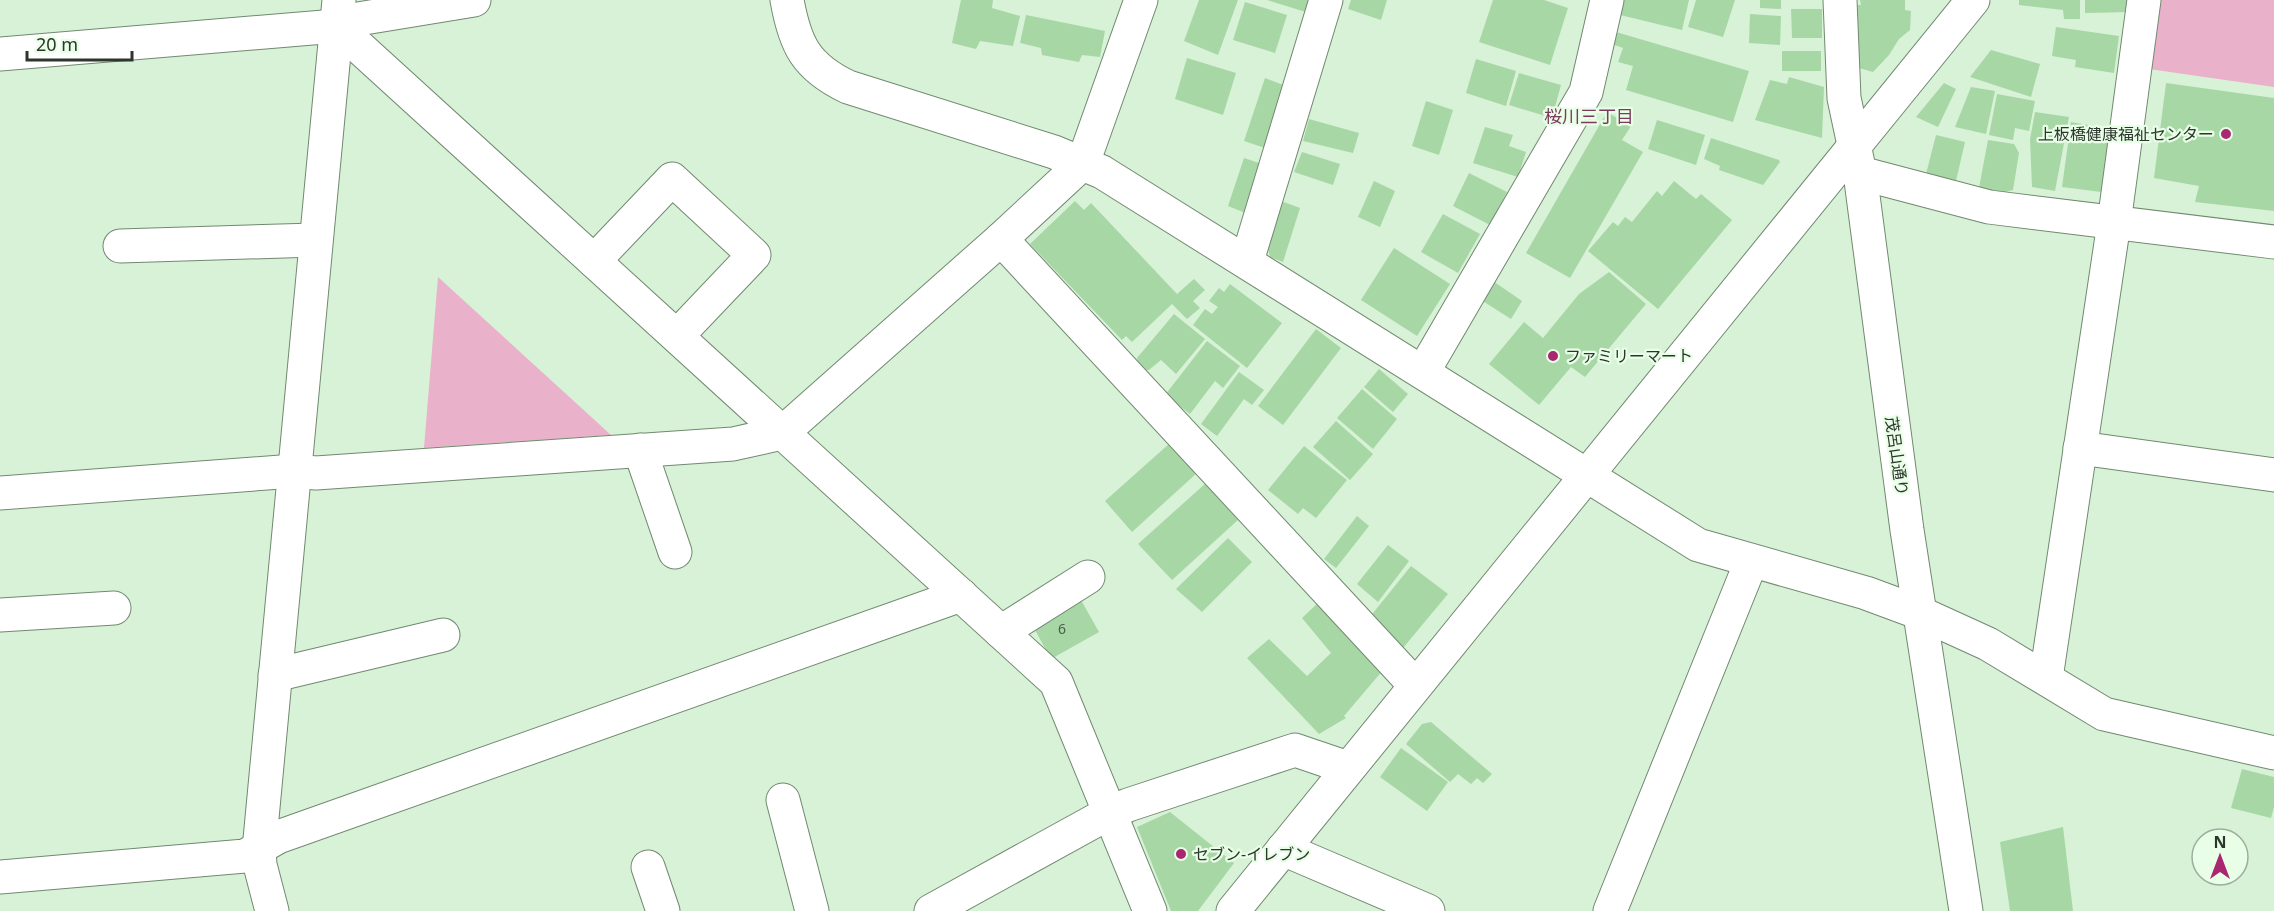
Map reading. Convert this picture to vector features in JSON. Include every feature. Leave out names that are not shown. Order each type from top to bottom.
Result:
[{"type":"street","points":[[787,0],[796,38],[802,52],[829,78],[848,87],[1083,163],[1102,172],[1698,546],[1866,593],[1920,613],[1988,644],[2104,714],[2274,753]]},
{"type":"street","points":[[0,492],[733,444],[782,433],[1001,239],[1083,163],[1141,0]]},
{"type":"street","points":[[1247,261],[1326,0]]},
{"type":"street","points":[[1423,372],[1586,92],[1607,0]]},
{"type":"street","name":"茂呂山通り","points":[[1840,0],[1844,98],[1856,160],[1920,613],[1966,911]]},
{"type":"street","points":[[1233,911],[1585,476],[1856,160],[1973,0]]},
{"type":"street","points":[[2046,678],[2114,223],[2144,0]]},
{"type":"street","points":[[0,54],[337,13],[358,19],[457,1]]},
{"type":"street","points":[[272,911],[260,865],[259,850],[337,13]]},
{"type":"street","points":[[337,13],[594,261],[1056,682],[1150,911]]},
{"type":"street","points":[[1856,160],[1989,207],[2274,242]]},
{"type":"street","points":[[594,261],[672,179],[754,255],[677,336]]},
{"type":"street","points":[[1001,239],[1415,685]]},
{"type":"street","points":[[120,246],[315,240]]},
{"type":"street","points":[[2080,448],[2274,475]]},
{"type":"street","points":[[640,450],[675,552]]},
{"type":"street","points":[[1610,911],[1750,562]]},
{"type":"street","points":[[1001,632],[1088,578]]},
{"type":"street","points":[[0,877],[245,856],[279,837],[961,595]]},
{"type":"street","points":[[0,615],[114,608]]},
{"type":"street","points":[[275,675],[443,635]]},
{"type":"street","points":[[931,911],[1109,813],[1295,750],[1348,768]]},
{"type":"street","points":[[783,800],[812,911]]},
{"type":"street","points":[[1283,849],[1428,911]]},
{"type":"street","points":[[648,867],[663,911]]},
{"type":"shaded area","points":[[2161,0],[2274,0],[2274,87],[2149,69]]},
{"type":"shaded area","points":[[438,277],[611,435],[424,448]]},
{"type":"building","points":[[961,0],[993,0],[992,8],[1020,16],[1013,46],[980,41],[976,49],[952,43]]},
{"type":"building","points":[[1199,0],[1238,0],[1218,55],[1184,41]]},
{"type":"building","points":[[1267,0],[1313,0],[1309,13]]},
{"type":"building","points":[[1351,0],[1387,0],[1381,20],[1348,9]]},
{"type":"building","points":[[1493,0],[1544,0],[1568,8],[1550,65],[1479,42]]},
{"type":"building","points":[[1619,0],[1689,0],[1682,30],[1616,14]]},
{"type":"building","points":[[1696,0],[1735,0],[1723,37],[1688,27]]},
{"type":"building","points":[[1760,0],[1781,0],[1781,9],[1760,8]]},
{"type":"building","points":[[1860,0],[1905,0],[1905,10],[1911,11],[1910,30],[1899,39],[1889,55],[1873,72],[1859,68],[1857,5],[1861,5]]},
{"type":"building","points":[[2019,0],[2080,0],[2080,19],[2064,19],[2063,10],[2019,5]]},
{"type":"building","points":[[2085,0],[2130,0],[2130,12],[2085,13]]},
{"type":"building","points":[[1245,2],[1287,15],[1275,53],[1233,40]]},
{"type":"building","points":[[1791,9],[1822,9],[1822,38],[1792,38]]},
{"type":"building","points":[[1750,14],[1781,16],[1780,45],[1749,43]]},
{"type":"building","points":[[1026,15],[1105,31],[1100,57],[1082,55],[1079,62],[1042,55],[1041,48],[1020,43]]},
{"type":"building","points":[[2056,27],[2119,36],[2114,73],[2075,67],[2076,60],[2052,56]]},
{"type":"building","points":[[1616,32],[1749,71],[1733,122],[1626,90],[1633,66],[1618,62],[1623,48],[1612,44]]},
{"type":"building","points":[[1991,50],[2040,64],[2031,97],[1970,77]]},
{"type":"building","points":[[1782,51],[1821,51],[1821,71],[1782,71]]},
{"type":"building","points":[[1187,58],[1236,73],[1223,115],[1175,99]]},
{"type":"building","points":[[1476,59],[1516,71],[1506,106],[1466,93]]},
{"type":"building","points":[[1519,73],[1561,85],[1552,118],[1509,105]]},
{"type":"building","points":[[1789,77],[1824,87],[1822,138],[1755,120],[1770,80],[1787,84]]},
{"type":"building","points":[[1265,78],[1289,87],[1268,149],[1244,141]]},
{"type":"building","points":[[1944,83],[1956,89],[1938,127],[1916,117]]},
{"type":"building","points":[[2166,83],[2274,98],[2274,211],[2195,202],[2199,186],[2154,178]]},
{"type":"building","points":[[1971,87],[1995,91],[1986,134],[1955,127]]},
{"type":"building","points":[[1997,94],[2035,101],[2029,131],[2015,128],[2013,140],[1989,135]]},
{"type":"building","points":[[1426,101],[1453,110],[1439,155],[1412,146]]},
{"type":"building","points":[[1607,112],[1631,126],[1622,140],[1643,152],[1570,278],[1526,253]]},
{"type":"building","points":[[2035,112],[2069,117],[2055,191],[2032,187],[2030,139]]},
{"type":"building","points":[[1309,119],[1359,133],[1353,153],[1303,141]]},
{"type":"building","points":[[1657,120],[1705,135],[1696,165],[1648,149]]},
{"type":"building","points":[[2071,122],[2111,129],[2101,192],[2062,187]]},
{"type":"building","points":[[1485,127],[1513,135],[1509,146],[1526,152],[1518,177],[1473,163]]},
{"type":"building","points":[[1936,135],[1965,142],[1956,181],[1926,174]]},
{"type":"building","points":[[1711,138],[1780,162],[1763,185],[1719,170],[1720,166],[1704,159]]},
{"type":"building","points":[[1988,140],[2014,144],[2019,153],[2013,190],[2001,193],[1979,188]]},
{"type":"building","points":[[1302,152],[1340,164],[1333,185],[1294,172]]},
{"type":"building","points":[[1244,158],[1265,165],[1248,214],[1228,206]]},
{"type":"building","points":[[1469,173],[1507,192],[1490,225],[1453,206]]},
{"type":"building","points":[[1374,181],[1395,191],[1380,227],[1358,217]]},
{"type":"building","points":[[1674,181],[1696,199],[1701,194],[1732,220],[1658,309],[1588,251],[1613,222],[1618,226],[1625,217],[1632,222],[1657,191],[1662,196]]},
{"type":"building","points":[[1075,201],[1084,210],[1091,203],[1177,294],[1194,279],[1205,290],[1193,301],[1200,308],[1187,319],[1172,304],[1132,342],[1126,336],[1122,340],[1030,244]]},
{"type":"building","points":[[1281,201],[1300,208],[1283,262],[1270,257],[1266,241]]},
{"type":"building","points":[[1443,214],[1480,234],[1458,273],[1421,252]]},
{"type":"building","points":[[1394,248],[1450,284],[1417,336],[1361,300]]},
{"type":"building","points":[[1609,272],[1646,304],[1585,377],[1571,367],[1539,405],[1489,364],[1524,322],[1543,338],[1579,294]]},
{"type":"building","points":[[1490,279],[1522,301],[1511,319],[1478,298]]},
{"type":"building","points":[[1230,284],[1282,323],[1247,368],[1193,325],[1205,309],[1212,314],[1218,307],[1209,301],[1219,288],[1224,292]]},
{"type":"building","points":[[1174,314],[1205,339],[1176,374],[1161,360],[1149,370],[1140,370],[1137,358]]},
{"type":"building","points":[[1316,329],[1341,348],[1283,425],[1258,406]]},
{"type":"building","points":[[1207,341],[1240,366],[1223,388],[1215,381],[1190,414],[1165,395]]},
{"type":"building","points":[[1379,369],[1408,394],[1393,412],[1364,387]]},
{"type":"building","points":[[1239,372],[1264,390],[1252,405],[1244,399],[1217,436],[1201,424]]},
{"type":"building","points":[[1362,389],[1397,419],[1373,449],[1337,418]]},
{"type":"building","points":[[1336,421],[1373,454],[1350,480],[1313,447]]},
{"type":"building","points":[[1170,443],[1198,472],[1132,532],[1105,501]]},
{"type":"building","points":[[1304,446],[1347,480],[1316,518],[1303,508],[1298,514],[1268,490]]},
{"type":"building","points":[[1206,483],[1239,519],[1172,580],[1138,544]]},
{"type":"building","points":[[1357,516],[1369,526],[1336,568],[1324,559]]},
{"type":"building","points":[[1228,538],[1252,562],[1202,612],[1176,589]]},
{"type":"building","points":[[1388,545],[1409,561],[1378,602],[1357,584]]},
{"type":"building","points":[[1411,566],[1448,594],[1403,648],[1369,618]]},
{"type":"building","points":[[1077,593],[1099,632],[1051,659],[1030,621]]},
{"type":"building","points":[[1320,601],[1384,669],[1344,716],[1346,718],[1319,734],[1247,658],[1269,639],[1307,676],[1331,653],[1302,618]]},
{"type":"building","points":[[1431,722],[1492,774],[1483,783],[1477,778],[1471,784],[1458,774],[1450,782],[1406,744],[1422,724]]},
{"type":"building","points":[[1401,748],[1448,782],[1427,811],[1380,777]]},
{"type":"building","points":[[2242,769],[2274,777],[2274,807],[2271,818],[2231,808]]},
{"type":"building","points":[[1170,812],[1234,863],[1198,911],[1171,911],[1137,827]]},
{"type":"building","points":[[2063,827],[2073,911],[2010,911],[2000,842]]},
{"type":"place","name":"上板橋健康福祉センター","points":[[2226,134]]},
{"type":"place","name":"ファミリーマート","points":[[1553,356]]},
{"type":"place","name":"セブン-イレブン","points":[[1181,854]]},
{"type":"district","name":"桜川三丁目","points":[[1589,116]]}]
